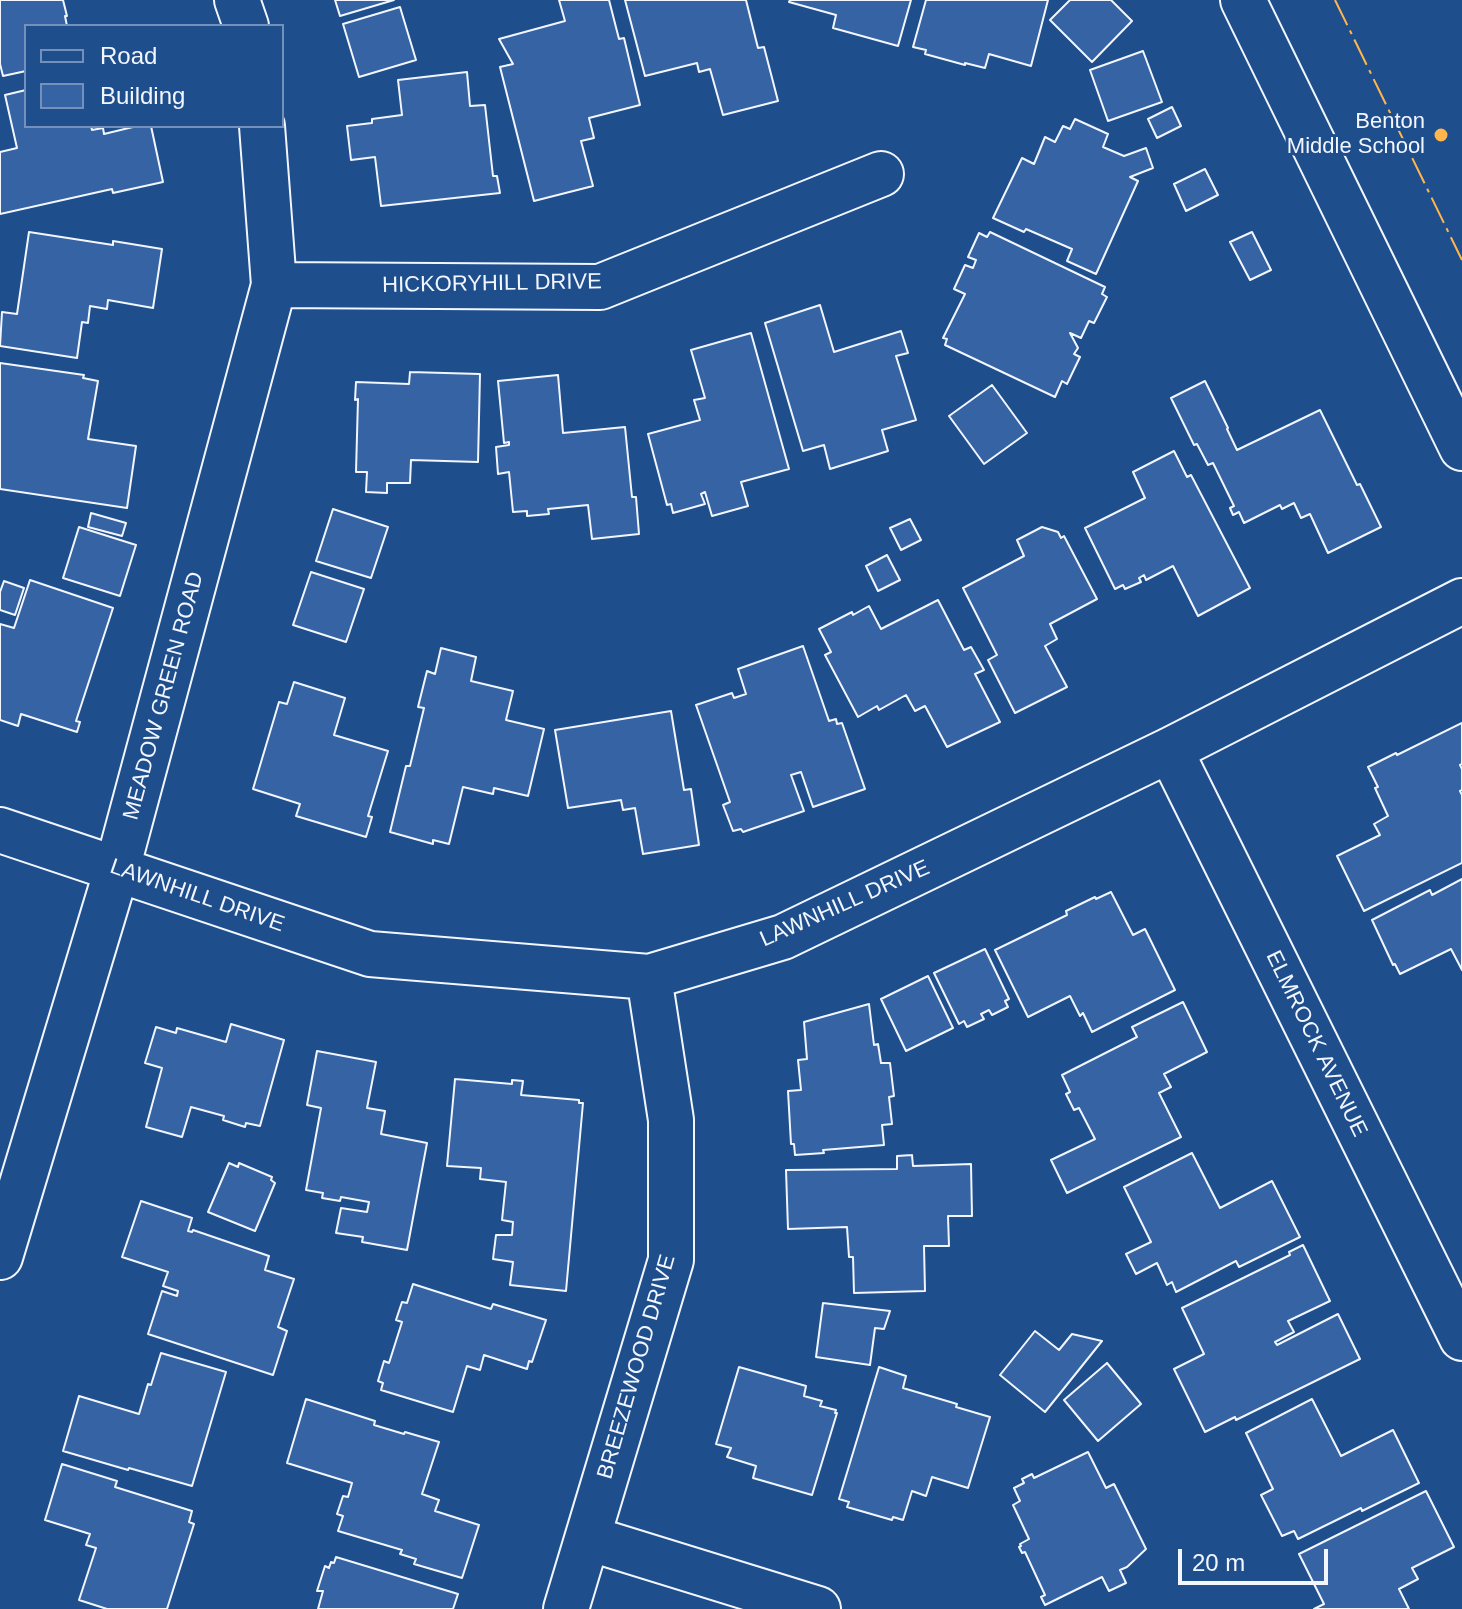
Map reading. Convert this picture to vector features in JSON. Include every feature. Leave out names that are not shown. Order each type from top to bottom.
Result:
[{"type":"street","points":[[237,0],[245,24]]},
{"type":"street","points":[[1243,0],[1462,448]]},
{"type":"street","name":"MEADOW GREEN ROAD","points":[[0,1257],[117,869],[274,285],[262,128]]},
{"type":"street","name":"HICKORYHILL DRIVE","points":[[274,285],[600,287],[881,174]]},
{"type":"street","name":"LAWNHILL DRIVE","points":[[0,830],[370,954],[649,977],[783,937],[1170,750],[1462,601]]},
{"type":"street","name":"ELMROCK AVENUE","points":[[1170,750],[1462,1338]]},
{"type":"street","name":"BREEZEWOOD DRIVE","points":[[566,1609],[671,1260],[671,1120],[649,977]]},
{"type":"street","points":[[588,1538],[818,1609]]},
{"type":"building","points":[[0,0],[63,0],[67,24],[24,24],[24,71],[3,76],[0,64]]},
{"type":"building","points":[[335,0],[394,0],[340,16]]},
{"type":"building","points":[[559,0],[609,0],[619,39],[624,38],[640,105],[589,118],[594,138],[581,141],[593,186],[534,201],[500,67],[513,64],[499,39],[565,21]]},
{"type":"building","points":[[625,0],[746,0],[758,48],[764,47],[778,101],[723,115],[710,69],[699,72],[697,63],[645,76]]},
{"type":"building","points":[[790,0],[911,0],[898,46],[833,28],[836,15]]},
{"type":"building","points":[[926,0],[1048,0],[1031,66],[989,54],[985,68],[965,65],[925,54],[926,50],[913,47]]},
{"type":"building","points":[[1070,0],[1111,0],[1132,21],[1092,62],[1050,20]]},
{"type":"building","points":[[400,7],[416,60],[359,77],[343,24]]},
{"type":"building","points":[[1143,51],[1162,102],[1108,121],[1090,70]]},
{"type":"building","points":[[467,72],[470,106],[485,105],[493,176],[497,176],[500,193],[381,206],[375,157],[351,160],[347,126],[402,115],[398,80]]},
{"type":"building","points":[[24,90],[24,128],[103,128],[104,134],[129,128],[151,128],[163,182],[113,193],[112,189],[0,214],[0,152],[17,148],[5,95]]},
{"type":"building","points":[[1172,107],[1181,126],[1157,138],[1148,119]]},
{"type":"building","points":[[1075,119],[1108,134],[1103,147],[1124,156],[1146,148],[1153,168],[1130,177],[1138,181],[1096,274],[1067,261],[1072,249],[993,218],[1022,158],[1034,164],[1045,137],[1055,142],[1063,126],[1070,129]]},
{"type":"building","points":[[1205,169],[1218,195],[1186,211],[1174,184]]},
{"type":"building","points":[[29,232],[162,249],[153,308],[108,300],[107,309],[90,306],[88,323],[82,322],[77,358],[0,346],[2,312],[17,314]]},
{"type":"building","points":[[990,232],[1105,287],[1102,294],[1107,297],[1094,323],[1089,321],[1081,338],[1070,333],[1078,348],[1074,354],[1080,357],[1067,384],[1062,381],[1055,397],[945,345],[947,339],[943,338],[965,294],[954,289],[965,265],[973,268],[976,260],[968,257],[979,233],[987,237]]},
{"type":"building","points":[[1252,232],[1271,270],[1250,280],[1230,242]]},
{"type":"building","points":[[820,305],[834,352],[901,331],[908,353],[896,356],[916,420],[882,430],[888,451],[830,469],[824,445],[803,451],[765,323]]},
{"type":"building","points":[[751,333],[789,469],[741,482],[748,506],[712,516],[705,492],[701,494],[705,504],[673,513],[671,504],[667,505],[648,434],[700,420],[694,400],[705,398],[691,350]]},
{"type":"building","points":[[0,363],[84,375],[83,378],[98,381],[88,439],[136,446],[127,508],[0,489]]},
{"type":"building","points":[[410,372],[480,374],[478,462],[411,460],[410,483],[387,483],[387,493],[366,492],[367,472],[356,472],[356,382],[409,384]]},
{"type":"building","points":[[558,375],[563,433],[625,427],[639,534],[592,539],[588,505],[548,509],[549,514],[527,516],[527,511],[513,512],[509,472],[498,474],[496,447],[509,445],[509,442],[504,443],[498,381]]},
{"type":"building","points":[[1205,381],[1237,450],[1320,410],[1381,527],[1328,553],[1310,514],[1301,518],[1294,503],[1282,509],[1280,505],[1244,523],[1239,512],[1233,515],[1230,508],[1234,506],[1213,463],[1208,465],[1197,444],[1194,445],[1171,398]]},
{"type":"building","points":[[992,385],[1027,433],[984,464],[949,416]]},
{"type":"building","points":[[1174,451],[1187,477],[1191,475],[1250,588],[1198,616],[1173,566],[1146,580],[1144,575],[1139,578],[1141,582],[1125,589],[1123,585],[1115,589],[1085,528],[1145,498],[1133,472]]},
{"type":"building","points":[[333,509],[388,527],[371,578],[316,561]]},
{"type":"building","points":[[91,513],[126,523],[122,536],[88,527]]},
{"type":"building","points":[[910,519],[921,540],[901,550],[890,528]]},
{"type":"building","points":[[79,527],[136,545],[120,596],[63,578]]},
{"type":"building","points":[[1042,527],[1058,532],[1061,538],[1064,536],[1097,599],[1050,624],[1057,639],[1045,646],[1067,687],[1015,713],[988,660],[997,655],[963,588],[1024,556],[1017,540]]},
{"type":"building","points":[[887,555],[900,580],[878,591],[866,566]]},
{"type":"building","points":[[311,572],[364,589],[346,642],[293,625]]},
{"type":"building","points":[[30,580],[113,608],[76,721],[80,722],[77,732],[21,714],[18,726],[0,720],[0,624],[14,628]]},
{"type":"building","points":[[4,581],[24,588],[15,615],[0,610],[0,592]]},
{"type":"building","points":[[938,600],[964,650],[971,647],[984,670],[975,674],[1000,722],[947,747],[925,706],[915,711],[906,695],[858,717],[825,655],[831,652],[819,629],[869,606],[881,629]]},
{"type":"building","points":[[803,646],[829,721],[836,719],[837,724],[842,723],[865,789],[813,807],[801,772],[791,775],[804,811],[743,832],[741,829],[733,831],[723,805],[730,802],[696,705],[732,693],[734,698],[746,694],[738,669]]},
{"type":"building","points":[[441,648],[476,657],[471,681],[513,691],[506,720],[544,729],[528,796],[494,788],[493,794],[463,787],[449,844],[433,840],[433,844],[390,832],[424,708],[418,707],[427,671],[435,674]]},
{"type":"building","points":[[294,682],[345,698],[334,735],[388,751],[368,816],[372,817],[366,837],[296,816],[300,804],[253,789],[279,702],[287,704]]},
{"type":"building","points":[[671,711],[684,790],[691,789],[699,845],[643,854],[635,808],[623,810],[621,800],[568,808],[555,730]]},
{"type":"building","points":[[1462,723],[1462,863],[1364,911],[1337,856],[1380,835],[1374,824],[1388,816],[1368,767]]},
{"type":"building","points":[[1462,879],[1462,970],[1451,949],[1400,974],[1372,920],[1430,890],[1432,895]]},
{"type":"building","points":[[1111,892],[1133,935],[1145,929],[1175,990],[1092,1032],[1070,996],[1028,1017],[995,950],[1067,915],[1066,911]]},
{"type":"building","points":[[985,949],[1009,999],[1005,1001],[1008,1007],[992,1015],[989,1010],[981,1014],[984,1019],[967,1027],[964,1021],[959,1024],[934,973]]},
{"type":"building","points":[[928,976],[953,1028],[906,1051],[881,999]]},
{"type":"building","points":[[1183,1002],[1207,1052],[1164,1074],[1171,1087],[1159,1093],[1181,1137],[1067,1193],[1051,1160],[1095,1139],[1079,1108],[1074,1110],[1062,1075],[1137,1037],[1132,1027]]},
{"type":"building","points":[[869,1004],[874,1045],[878,1044],[881,1063],[890,1063],[894,1096],[889,1097],[892,1124],[882,1125],[884,1145],[795,1155],[794,1144],[791,1144],[788,1091],[801,1090],[798,1060],[807,1059],[804,1022]]},
{"type":"building","points":[[231,1024],[284,1040],[260,1126],[246,1123],[245,1127],[223,1120],[224,1116],[191,1107],[182,1137],[146,1127],[162,1068],[145,1063],[156,1027],[176,1033],[177,1028],[226,1042]]},
{"type":"building","points":[[317,1051],[376,1062],[367,1108],[385,1111],[381,1134],[427,1143],[407,1250],[362,1242],[363,1237],[336,1233],[341,1208],[367,1212],[369,1202],[341,1197],[340,1201],[322,1198],[323,1193],[306,1190],[321,1108],[307,1105]]},
{"type":"building","points":[[455,1079],[512,1084],[512,1080],[523,1081],[521,1095],[579,1100],[583,1103],[566,1291],[510,1285],[513,1262],[493,1259],[496,1235],[512,1235],[513,1222],[502,1220],[506,1182],[480,1179],[481,1168],[447,1166]]},
{"type":"building","points":[[1192,1153],[1220,1208],[1272,1181],[1300,1237],[1239,1267],[1236,1261],[1176,1292],[1172,1282],[1167,1285],[1157,1263],[1136,1274],[1126,1254],[1151,1242],[1124,1187]]},
{"type":"building","points":[[912,1155],[913,1166],[971,1164],[972,1216],[948,1216],[949,1246],[924,1246],[925,1291],[854,1293],[853,1257],[849,1257],[847,1227],[788,1229],[786,1170],[897,1169],[897,1156]]},
{"type":"building","points":[[229,1163],[238,1167],[239,1163],[272,1177],[275,1183],[255,1231],[208,1212]]},
{"type":"building","points":[[141,1201],[192,1218],[188,1231],[193,1230],[269,1256],[265,1270],[294,1279],[278,1327],[287,1331],[273,1375],[148,1334],[162,1291],[177,1296],[178,1291],[163,1286],[168,1272],[122,1257]]},
{"type":"building","points":[[1303,1245],[1330,1301],[1288,1321],[1294,1332],[1275,1342],[1277,1345],[1338,1314],[1360,1359],[1205,1432],[1174,1369],[1204,1354],[1182,1308],[1290,1255],[1289,1252]]},
{"type":"building","points":[[413,1284],[491,1309],[493,1304],[546,1320],[532,1362],[529,1361],[527,1369],[484,1355],[480,1370],[467,1366],[453,1412],[381,1390],[383,1383],[378,1381],[384,1361],[389,1363],[402,1322],[396,1320],[402,1302],[407,1303]]},
{"type":"building","points":[[823,1303],[890,1311],[884,1329],[875,1328],[870,1365],[816,1357]]},
{"type":"building","points":[[1035,1331],[1059,1350],[1072,1334],[1102,1341],[1045,1412],[1000,1375]]},
{"type":"building","points":[[161,1353],[226,1372],[192,1486],[63,1451],[79,1396],[139,1414]]},
{"type":"building","points":[[1107,1363],[1141,1404],[1098,1441],[1064,1400]]},
{"type":"building","points":[[739,1367],[806,1386],[804,1396],[822,1401],[820,1406],[836,1410],[812,1495],[753,1478],[756,1466],[727,1457],[731,1448],[716,1444]]},
{"type":"building","points":[[879,1367],[906,1376],[903,1388],[990,1417],[968,1488],[932,1477],[926,1496],[912,1491],[903,1520],[893,1517],[892,1520],[847,1507],[849,1502],[839,1499]]},
{"type":"building","points":[[306,1399],[375,1421],[374,1425],[439,1442],[422,1494],[439,1500],[435,1511],[479,1525],[462,1578],[414,1564],[416,1559],[400,1554],[402,1550],[338,1531],[343,1516],[337,1514],[343,1496],[348,1497],[352,1483],[287,1463]]},
{"type":"building","points":[[1312,1399],[1341,1456],[1393,1430],[1419,1483],[1298,1539],[1294,1531],[1282,1536],[1261,1495],[1273,1489],[1246,1433]]},
{"type":"building","points":[[1088,1452],[1106,1488],[1114,1484],[1146,1549],[1120,1570],[1126,1583],[1109,1591],[1102,1577],[1045,1605],[1041,1597],[1045,1595],[1025,1552],[1022,1553],[1019,1547],[1029,1539],[1013,1505],[1020,1501],[1014,1488],[1032,1474],[1034,1478]]},
{"type":"building","points":[[62,1464],[117,1481],[115,1487],[192,1511],[189,1522],[194,1524],[167,1609],[107,1609],[79,1600],[96,1548],[86,1545],[90,1534],[45,1520]]},
{"type":"building","points":[[1426,1491],[1454,1547],[1412,1568],[1418,1579],[1399,1589],[1409,1609],[1314,1609],[1324,1604],[1299,1554]]},
{"type":"building","points":[[336,1557],[458,1594],[453,1609],[318,1609],[323,1591],[317,1591],[325,1566],[329,1568]]},
{"type":"power","points":[[1335,0],[1462,260]]},
{"type":"place","name":"Benton Middle School","points":[[1441,135]]}]
